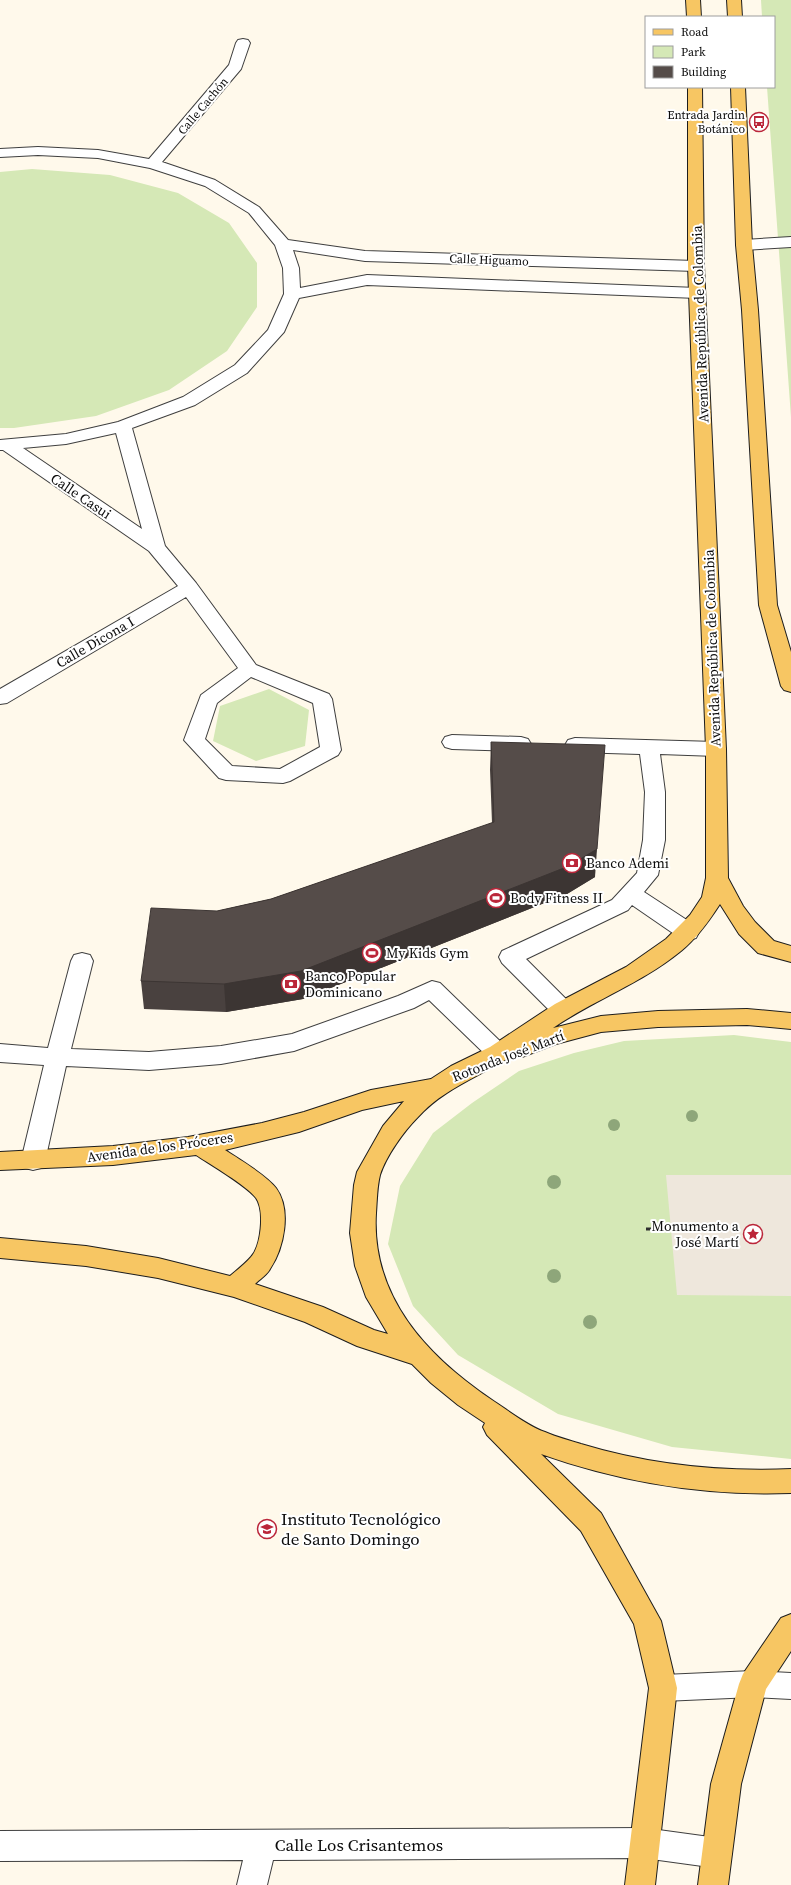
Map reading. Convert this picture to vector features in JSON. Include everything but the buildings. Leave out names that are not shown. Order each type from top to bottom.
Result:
[{"type":"main road","points":[[693,0],[694,16]]},
{"type":"main road","points":[[734,0],[735,16]]},
{"type":"main road","name":"Avenida República de Colombia","points":[[459,1072],[498,1053],[563,1010],[634,973],[674,945],[688,932],[713,898],[717,878],[716,749],[696,266],[695,88]]},
{"type":"main road","points":[[738,88],[744,245],[750,310],[768,605],[791,686]]},
{"type":"main road","points":[[717,878],[734,910],[747,928],[766,947],[791,954]]},
{"type":"main road","name":"Rotonda José Martí","points":[[791,1021],[747,1017],[658,1019],[601,1024],[551,1037],[459,1072],[434,1087],[393,1128],[369,1172],[361,1217],[365,1261],[380,1302],[418,1355],[468,1399],[533,1440],[606,1464],[682,1478],[757,1484],[791,1481]]},
{"type":"main road","name":"Avenida de los Próceres","points":[[0,1161],[33,1161],[109,1157],[200,1145],[300,1122],[363,1101],[434,1087]]},
{"type":"main road","points":[[200,1145],[247,1177],[267,1194],[273,1217],[271,1241],[261,1263],[234,1287]]},
{"type":"main road","points":[[0,1248],[86,1256],[158,1268],[234,1287],[314,1314],[366,1338],[418,1355]]},
{"type":"main road","points":[[468,1399],[591,1522],[647,1621],[663,1688],[640,1885]]},
{"type":"main road","points":[[713,1885],[726,1784],[753,1684],[791,1627]]},
{"type":"street","name":"Calle Cachón","points":[[154,164],[236,66],[243,43]]},
{"type":"street","points":[[0,153],[38,151],[98,154],[154,164],[210,183],[254,210],[283,244],[291,268],[292,294],[276,332],[241,369],[189,401],[123,426],[66,439],[3,445]]},
{"type":"street","points":[[744,245],[791,242]]},
{"type":"street","name":"Calle Higuamo","points":[[283,244],[365,256],[696,266]]},
{"type":"street","name":"Calle Higuamo","points":[[292,294],[367,280],[697,293]]},
{"type":"street","name":"Calle Casui","points":[[123,426],[156,547]]},
{"type":"street","name":"Calle Casui","points":[[3,445],[156,547],[189,587],[249,669]]},
{"type":"street","name":"Calle Dicona I","points":[[0,698],[189,587]]},
{"type":"street","points":[[249,669],[322,699],[331,750],[283,776],[226,773],[194,740],[208,700],[249,669]]},
{"type":"street","points":[[452,742],[716,749]]},
{"type":"street","points":[[563,1010],[510,957],[620,905],[647,875],[654,840],[655,792],[648,747]]},
{"type":"street","points":[[630,893],[688,932]]},
{"type":"street","points":[[33,1161],[57,1057],[82,961]]},
{"type":"street","points":[[0,1053],[149,1061],[221,1055],[294,1042],[406,1002],[432,989],[498,1053]]},
{"type":"street","points":[[663,1688],[753,1684],[791,1686]]},
{"type":"street","name":"Calle Los Crisantemos","points":[[0,1846],[644,1843],[717,1853]]},
{"type":"street","points":[[252,1885],[262,1845]]},
{"type":"path","points":[[646,1228],[670,1228]]},
{"type":"green space","points":[[761,0],[791,0],[791,417],[767,88],[775,88],[775,16],[762,16]]},
{"type":"green space","points":[[32,169],[110,175],[178,193],[229,223],[257,263],[257,307],[227,351],[169,390],[96,416],[14,428],[0,428],[0,172]]},
{"type":"green space","points":[[269,689],[309,710],[305,746],[256,761],[213,741],[220,706]]},
{"type":"green space","points":[[734,1035],[791,1042],[791,1459],[672,1447],[558,1414],[458,1355],[413,1306],[388,1244],[400,1186],[433,1133],[472,1103],[519,1071],[574,1053],[624,1041]]},
{"type":"shaded area","points":[[666,1175],[791,1175],[791,1296],[677,1295]]},
{"type":"place","name":"Entrada Jardin Botánico","points":[[759,122]]},
{"type":"place","name":"Banco Ademi","points":[[572,863]]},
{"type":"place","name":"Body Fitness II","points":[[496,898]]},
{"type":"place","name":"My Kids Gym","points":[[372,953]]},
{"type":"place","name":"Banco Popular Dominicano","points":[[291,984]]},
{"type":"place","name":"Monumento a José Martí","points":[[753,1234]]},
{"type":"place","name":"Instituto Tecnológico de Santo Domingo","points":[[267,1529]]}]
